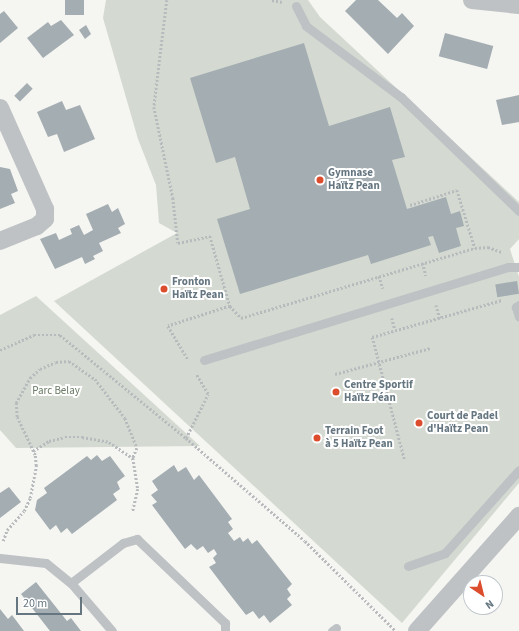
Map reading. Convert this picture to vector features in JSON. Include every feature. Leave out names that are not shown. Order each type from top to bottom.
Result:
[{"type":"street","points":[[472,0],[519,5]]},
{"type":"street","points":[[0,108],[45,209],[45,219],[37,226],[0,241]]},
{"type":"street","points":[[417,631],[519,516]]},
{"type":"lane","points":[[296,6],[306,26],[401,97],[519,211]]},
{"type":"lane","points":[[204,360],[500,269],[519,267]]},
{"type":"lane","points":[[518,306],[519,317]]},
{"type":"lane","points":[[408,566],[445,553],[519,470]]},
{"type":"lane","points":[[71,583],[122,543],[137,540],[225,623],[225,631]]},
{"type":"lane","points":[[0,558],[46,563],[71,583],[112,631]]},
{"type":"path","points":[[168,0],[154,107],[173,198],[178,243],[210,236],[230,306],[241,318],[475,248],[488,247],[502,251],[500,269]]},
{"type":"path","points":[[410,205],[456,190],[475,248]]},
{"type":"path","points":[[422,263],[424,270]]},
{"type":"path","points":[[379,276],[381,282]]},
{"type":"path","points":[[404,459],[372,337],[504,299],[518,306]]},
{"type":"path","points":[[186,438],[208,394],[168,326],[230,306]]},
{"type":"path","points":[[0,350],[34,335],[60,335],[186,438],[305,540],[393,625],[397,631]]},
{"type":"path","points":[[335,374],[431,348]]},
{"type":"path","points":[[3,541],[30,498],[36,466],[33,451],[17,417],[16,403],[21,390],[40,369],[56,362],[69,361],[96,379],[125,418],[137,448],[133,458],[138,489],[133,511]]},
{"type":"path","points":[[33,451],[49,441],[65,437],[82,437],[109,442],[133,458]]},
{"type":"green space","name":"Centre Sportif Haïtz Péan","points":[[106,0],[308,0],[320,17],[519,202],[519,239],[510,249],[519,277],[519,483],[402,623],[54,301],[177,233],[159,223],[156,185],[138,139],[103,18]]},
{"type":"green space","name":"Parc Belay","points":[[36,296],[200,446],[16,448],[0,430],[0,315]]},
{"type":"building","points":[[65,0],[84,0],[84,15],[65,15]]},
{"type":"building","points":[[356,0],[378,0],[397,18],[402,13],[414,26],[388,54],[345,11]]},
{"type":"building","points":[[4,11],[18,28],[0,43],[0,14]]},
{"type":"building","points":[[61,20],[74,35],[43,58],[27,38],[48,22],[51,26]]},
{"type":"building","points":[[86,25],[91,34],[85,39],[79,30]]},
{"type":"building","points":[[445,33],[493,46],[487,69],[439,56]]},
{"type":"building","name":"Gymnase Haïtz Pean","points":[[304,43],[329,126],[390,107],[405,157],[392,160],[407,209],[446,197],[451,214],[460,211],[464,226],[456,228],[461,246],[439,253],[433,236],[428,237],[431,245],[371,264],[368,255],[240,294],[217,219],[250,209],[235,157],[216,163],[190,78]]},
{"type":"building","points":[[27,83],[33,89],[20,101],[14,96]]},
{"type":"building","points":[[519,95],[519,122],[502,125],[496,100]]},
{"type":"building","points":[[62,101],[66,110],[80,105],[95,139],[64,152],[57,134],[48,137],[37,112]]},
{"type":"building","points":[[0,167],[10,169],[18,191],[11,194],[15,203],[0,209]]},
{"type":"building","points":[[108,204],[112,212],[118,208],[125,224],[118,228],[121,233],[99,243],[103,251],[93,256],[95,259],[85,264],[82,257],[55,269],[40,239],[56,233],[59,240],[72,234],[70,229],[79,225],[84,235],[93,230],[86,214]]},
{"type":"building","points":[[517,281],[519,294],[497,297],[495,284]]},
{"type":"building","points":[[97,455],[102,461],[110,456],[125,476],[117,482],[120,489],[113,494],[117,500],[72,534],[67,528],[61,533],[56,525],[50,530],[35,510],[37,500],[47,493],[44,488],[87,456],[91,460]]},
{"type":"building","points":[[174,465],[178,472],[186,467],[194,480],[199,475],[232,519],[228,522],[233,529],[228,533],[234,541],[240,537],[243,542],[248,538],[252,544],[257,540],[292,584],[287,589],[291,595],[287,599],[292,605],[270,623],[264,615],[259,619],[253,611],[246,615],[209,567],[216,563],[213,558],[217,554],[214,549],[208,553],[203,546],[197,550],[191,544],[185,549],[152,505],[157,502],[151,495],[158,490],[152,481]]},
{"type":"building","points":[[9,487],[21,502],[0,518],[0,493]]},
{"type":"building","points":[[36,582],[67,621],[71,618],[81,631],[50,631],[21,594]]},
{"type":"building","points":[[0,609],[8,619],[12,615],[24,631],[0,631]]},
{"type":"place","name":"Gymnase Haïtz Pean","points":[[320,180]]},
{"type":"place","name":"Fronton Haïtz Pean","points":[[164,289]]},
{"type":"place","name":"Centre Sportif Haïtz Péan","points":[[336,392]]},
{"type":"place","name":"Court de Padel d'Haïtz Pean","points":[[419,423]]},
{"type":"place","name":"Terrain Foot à 5 Haïtz Pean","points":[[317,438]]}]
